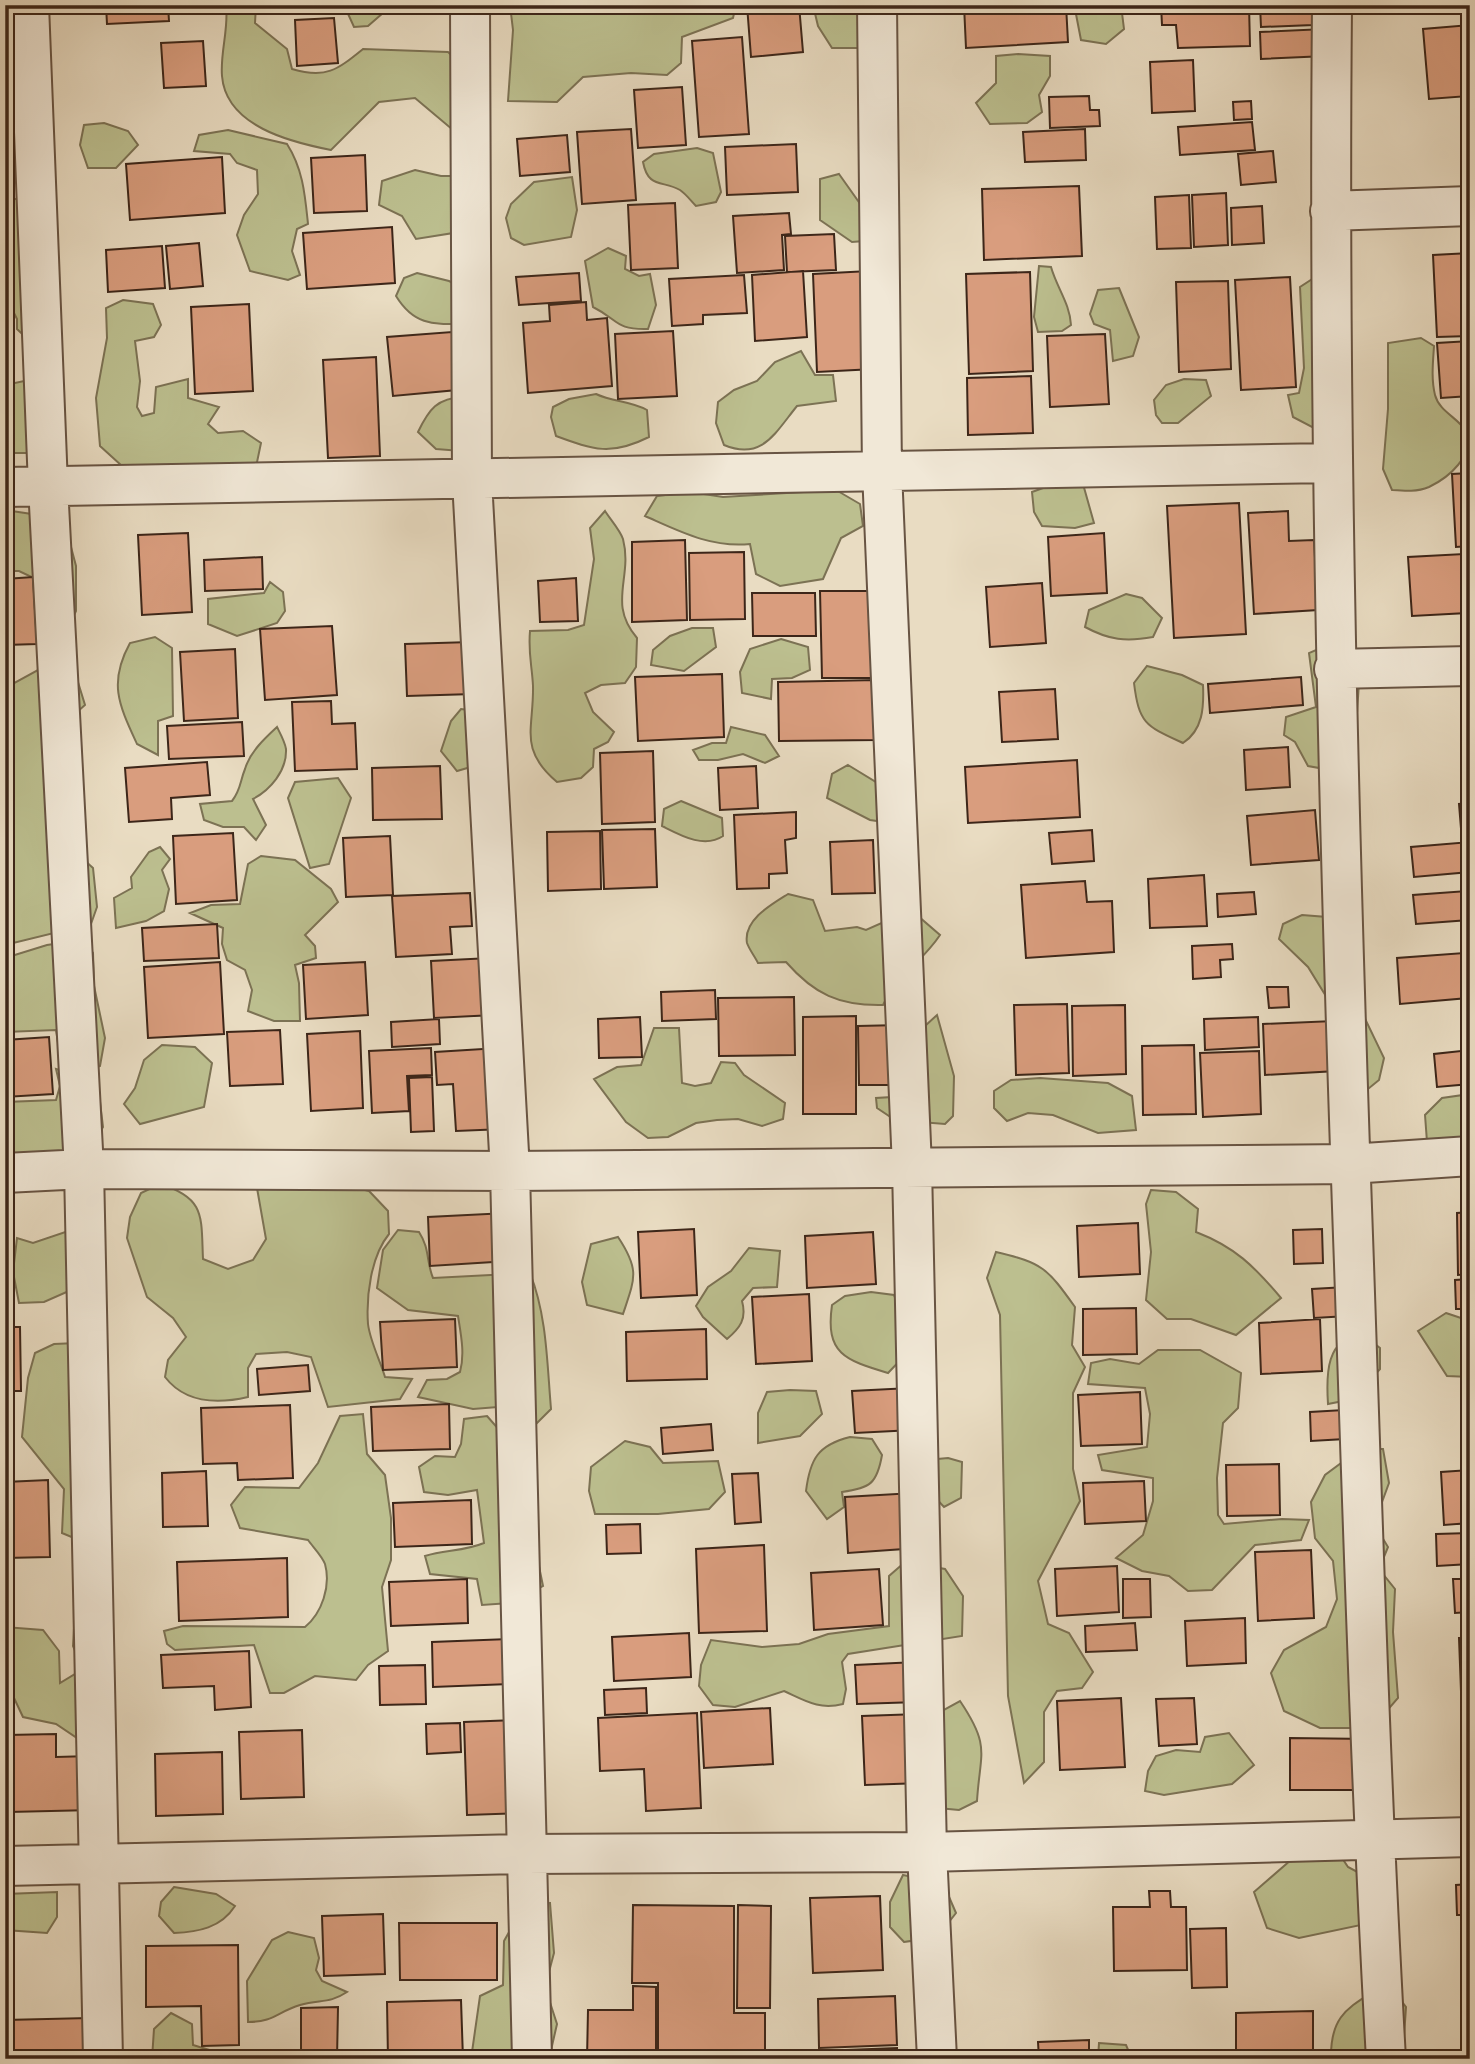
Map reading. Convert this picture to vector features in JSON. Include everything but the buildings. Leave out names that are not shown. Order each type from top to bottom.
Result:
[{"type":"street","points":[[29,5],[48,486],[84,1169],[103,2059]]},
{"type":"street","points":[[470,5],[472,480],[510,1171],[532,2059]]},
{"type":"street","points":[[877,5],[882,471],[912,1167],[928,1852],[937,2059]]},
{"type":"street","points":[[1332,5],[1330,211],[1334,669],[1373,1839],[1387,2059]]},
{"type":"street","points":[[1330,211],[1470,206]]},
{"type":"street","points":[[5,487],[1332,463]]},
{"type":"street","points":[[1334,669],[1470,666]]},
{"type":"street","points":[[5,1172],[84,1169],[510,1171],[1350,1164],[1470,1156]]},
{"type":"street","points":[[5,1866],[525,1854],[928,1852],[1470,1837]]},
{"type":"green space","points":[[226,5],[256,5],[255,23],[287,49],[292,69],[304,72],[330,71],[363,49],[448,52],[467,69],[453,130],[415,98],[379,102],[331,150],[297,142],[263,129],[235,108],[226,93],[222,67]]},
{"type":"green space","points":[[344,5],[455,5],[431,10],[391,6],[368,26],[354,27]]},
{"type":"green space","points":[[510,5],[736,5],[733,18],[682,37],[681,63],[667,75],[631,73],[583,77],[557,102],[508,101],[513,30]]},
{"type":"green space","points":[[813,5],[889,5],[864,48],[832,48],[818,26]]},
{"type":"green space","points":[[1071,5],[1121,5],[1124,29],[1106,44],[1081,40],[1075,9]]},
{"type":"green space","points":[[12,56],[37,108],[5,127],[5,64]]},
{"type":"green space","points":[[996,56],[1050,56],[1050,76],[1039,95],[1042,112],[1027,123],[990,124],[976,103],[996,83]]},
{"type":"green space","points":[[104,123],[128,131],[138,145],[116,168],[88,168],[80,145],[84,125]]},
{"type":"green space","points":[[228,130],[287,144],[297,163],[308,224],[297,229],[292,251],[300,275],[288,280],[250,271],[237,235],[244,215],[258,194],[257,170],[237,163],[230,154],[194,151],[199,135]]},
{"type":"green space","points":[[697,148],[713,153],[721,192],[716,202],[696,206],[680,190],[652,180],[645,171],[643,162],[654,154]]},
{"type":"green space","points":[[415,170],[441,176],[466,176],[453,233],[416,239],[402,216],[379,205],[382,181]]},
{"type":"green space","points":[[839,174],[868,215],[876,240],[852,242],[820,220],[820,179]]},
{"type":"green space","points":[[572,177],[577,210],[571,237],[524,245],[511,238],[506,218],[511,204],[534,182]]},
{"type":"green space","points":[[40,197],[35,346],[17,329],[17,319],[9,303],[5,301],[5,208],[15,199]]},
{"type":"green space","points":[[608,248],[626,256],[625,269],[639,276],[650,274],[656,305],[648,329],[623,326],[593,307],[585,261]]},
{"type":"green space","points":[[1039,266],[1051,267],[1066,303],[1071,325],[1062,331],[1038,332],[1034,317]]},
{"type":"green space","points":[[417,273],[449,281],[473,293],[469,324],[427,322],[403,306],[396,296],[404,278]]},
{"type":"green space","points":[[1320,274],[1333,423],[1312,427],[1293,417],[1288,395],[1299,393],[1304,368],[1300,287]]},
{"type":"green space","points":[[1119,288],[1139,337],[1133,356],[1113,361],[1110,330],[1094,324],[1090,314],[1098,290]]},
{"type":"green space","points":[[123,300],[153,304],[161,325],[154,337],[135,341],[140,381],[137,407],[142,416],[154,413],[156,387],[188,379],[188,398],[219,407],[208,424],[218,433],[243,431],[261,443],[256,467],[122,466],[100,446],[96,398],[107,338],[106,308]]},
{"type":"green space","points":[[1421,338],[1434,346],[1433,377],[1437,401],[1466,431],[1467,449],[1451,472],[1429,487],[1420,490],[1392,490],[1383,469],[1388,409],[1388,343]]},
{"type":"green space","points":[[801,351],[815,375],[833,375],[836,401],[797,406],[774,434],[758,447],[737,449],[724,445],[716,423],[718,402],[734,390],[757,381],[775,362]]},
{"type":"green space","points":[[48,376],[38,453],[5,453],[5,385]]},
{"type":"green space","points":[[1184,379],[1206,380],[1211,396],[1178,423],[1162,423],[1156,415],[1154,400],[1166,385]]},
{"type":"green space","points":[[596,394],[647,410],[649,437],[624,447],[603,449],[556,436],[551,417],[553,407],[569,399]]},
{"type":"green space","points":[[464,397],[461,451],[436,449],[418,432],[422,424],[440,402]]},
{"type":"green space","points":[[1057,483],[1083,484],[1094,523],[1075,528],[1042,526],[1034,512],[1032,492]]},
{"type":"green space","points":[[836,490],[860,504],[863,526],[841,538],[823,579],[780,586],[756,574],[750,544],[709,541],[645,516],[657,496],[691,492],[723,497]]},
{"type":"green space","points":[[5,510],[45,516],[67,532],[76,566],[76,611],[63,638],[38,580],[19,571],[5,571]]},
{"type":"green space","points":[[605,511],[623,539],[625,566],[622,602],[628,625],[637,638],[636,667],[625,683],[601,685],[585,693],[593,712],[614,732],[608,742],[594,749],[593,767],[581,778],[557,782],[537,759],[531,738],[533,686],[530,631],[568,630],[584,625],[594,559],[590,528]]},
{"type":"green space","points":[[270,582],[283,592],[285,611],[277,623],[237,636],[208,624],[208,599],[264,593]]},
{"type":"green space","points":[[1126,594],[1142,598],[1162,618],[1153,637],[1118,639],[1085,627],[1089,610]]},
{"type":"green space","points":[[692,628],[713,628],[716,647],[684,671],[651,665],[653,650],[670,636]]},
{"type":"green space","points":[[155,637],[172,648],[173,716],[158,721],[158,755],[137,744],[121,705],[118,682],[123,657],[130,643]]},
{"type":"green space","points":[[781,639],[808,647],[810,670],[792,678],[772,679],[771,699],[742,693],[740,672],[750,649]]},
{"type":"green space","points":[[1337,641],[1360,667],[1357,713],[1339,729],[1325,769],[1308,766],[1295,742],[1284,735],[1286,717],[1316,707],[1309,653]]},
{"type":"green space","points":[[69,653],[85,705],[58,729],[73,850],[93,868],[97,907],[91,924],[5,945],[5,688]]},
{"type":"green space","points":[[1147,666],[1182,675],[1203,685],[1201,717],[1195,732],[1183,743],[1160,732],[1142,716],[1134,683]]},
{"type":"green space","points":[[461,709],[484,712],[481,764],[457,771],[441,751],[451,721]]},
{"type":"green space","points":[[277,727],[285,746],[286,757],[276,779],[253,799],[266,825],[256,840],[244,827],[223,827],[204,820],[200,804],[232,801],[250,757]]},
{"type":"green space","points":[[731,727],[765,735],[779,756],[765,763],[743,754],[718,760],[699,760],[693,750],[712,743],[726,743]]},
{"type":"green space","points":[[848,765],[879,784],[891,823],[870,820],[827,798],[832,774]]},
{"type":"green space","points":[[338,778],[351,798],[329,864],[310,868],[288,798],[295,782]]},
{"type":"green space","points":[[681,801],[722,818],[723,836],[716,840],[700,841],[684,837],[662,826],[664,809]]},
{"type":"green space","points":[[160,847],[170,859],[162,870],[169,889],[164,911],[146,921],[116,928],[114,898],[132,888],[131,877],[149,852]]},
{"type":"green space","points":[[261,856],[295,860],[331,889],[338,902],[305,935],[315,946],[316,958],[295,965],[299,983],[300,1021],[274,1021],[248,1011],[252,990],[245,970],[227,960],[222,944],[223,928],[190,913],[211,905],[240,904],[248,864]]},
{"type":"green space","points":[[788,894],[813,900],[825,931],[857,927],[866,930],[911,910],[940,935],[895,986],[883,1005],[840,1000],[817,990],[786,962],[758,963],[749,948],[747,935],[754,920]]},
{"type":"green space","points":[[1302,915],[1327,917],[1356,1000],[1384,1058],[1379,1080],[1368,1089],[1346,1082],[1340,1019],[1308,967],[1279,939],[1283,924]]},
{"type":"green space","points":[[81,940],[93,953],[94,986],[105,1038],[100,1066],[80,1073],[60,1055],[56,1030],[5,1032],[5,958],[47,945]]},
{"type":"green space","points":[[937,1015],[954,1076],[953,1116],[945,1124],[895,1120],[877,1108],[876,1098],[926,1095],[925,1026]]},
{"type":"green space","points":[[654,1028],[679,1028],[682,1083],[695,1086],[711,1083],[721,1062],[735,1063],[744,1075],[785,1103],[783,1119],[762,1126],[738,1119],[717,1120],[696,1123],[668,1137],[648,1138],[626,1122],[594,1079],[617,1067],[641,1065]]},
{"type":"green space","points":[[162,1045],[195,1047],[212,1063],[204,1107],[140,1124],[124,1104],[135,1088],[144,1060]]},
{"type":"green space","points":[[56,1069],[90,1078],[98,1085],[103,1127],[86,1155],[5,1159],[5,1102],[56,1100],[60,1086]]},
{"type":"green space","points":[[1040,1078],[1108,1083],[1132,1096],[1136,1130],[1098,1133],[1053,1115],[1028,1113],[1007,1121],[994,1108],[994,1091],[1011,1080]]},
{"type":"green space","points":[[1470,1094],[1470,1129],[1466,1138],[1427,1142],[1425,1115],[1442,1098]]},
{"type":"green space","points":[[326,1180],[369,1191],[388,1211],[389,1234],[378,1253],[371,1277],[368,1324],[385,1377],[412,1379],[400,1399],[328,1407],[311,1357],[287,1352],[256,1354],[248,1368],[248,1397],[214,1401],[192,1397],[173,1386],[165,1377],[168,1360],[186,1337],[173,1318],[147,1297],[127,1238],[130,1217],[141,1193],[160,1184],[186,1196],[198,1211],[201,1221],[203,1259],[228,1269],[253,1260],[266,1239],[257,1188]]},
{"type":"green space","points":[[1151,1190],[1176,1192],[1198,1209],[1196,1232],[1233,1251],[1262,1276],[1281,1298],[1236,1335],[1191,1319],[1167,1319],[1146,1300],[1151,1252],[1146,1204]]},
{"type":"green space","points":[[92,1223],[78,1287],[44,1302],[19,1303],[13,1272],[17,1238],[33,1243]]},
{"type":"green space","points":[[398,1230],[419,1232],[425,1244],[433,1278],[530,1273],[543,1323],[551,1409],[533,1427],[498,1407],[473,1409],[418,1397],[427,1380],[447,1379],[460,1372],[461,1337],[458,1316],[408,1310],[377,1288],[383,1250]]},
{"type":"green space","points":[[618,1237],[630,1258],[633,1274],[623,1314],[587,1305],[582,1282],[591,1244]]},
{"type":"green space","points":[[749,1248],[780,1251],[777,1287],[753,1288],[742,1301],[744,1313],[741,1323],[727,1339],[703,1317],[696,1306],[708,1287],[731,1271]]},
{"type":"green space","points":[[996,1252],[1043,1269],[1075,1307],[1072,1345],[1085,1367],[1073,1393],[1073,1469],[1080,1501],[1038,1581],[1048,1624],[1069,1633],[1093,1672],[1082,1688],[1057,1691],[1044,1712],[1044,1762],[1024,1783],[1008,1696],[1000,1315],[987,1278]]},
{"type":"green space","points":[[871,1292],[894,1295],[904,1319],[910,1350],[888,1373],[850,1359],[835,1345],[832,1334],[832,1305],[845,1296]]},
{"type":"green space","points":[[1446,1313],[1470,1321],[1470,1377],[1447,1376],[1418,1331]]},
{"type":"green space","points":[[1362,1334],[1380,1348],[1380,1369],[1353,1399],[1328,1404],[1328,1370],[1335,1350],[1341,1342]]},
{"type":"green space","points":[[77,1343],[105,1360],[109,1441],[81,1541],[62,1533],[64,1489],[22,1437],[28,1378],[35,1353],[54,1344]]},
{"type":"green space","points":[[1158,1350],[1200,1350],[1241,1373],[1238,1408],[1223,1423],[1217,1478],[1218,1515],[1224,1524],[1282,1519],[1309,1520],[1301,1540],[1255,1545],[1212,1590],[1188,1591],[1169,1576],[1142,1571],[1116,1558],[1143,1535],[1153,1501],[1153,1478],[1102,1470],[1098,1455],[1147,1447],[1150,1414],[1145,1388],[1088,1384],[1091,1363],[1110,1359],[1139,1364]]},
{"type":"green space","points":[[816,1391],[822,1414],[800,1436],[758,1443],[758,1413],[767,1392]]},
{"type":"green space","points":[[363,1414],[367,1454],[385,1475],[391,1518],[391,1560],[382,1587],[388,1651],[368,1665],[356,1680],[315,1676],[284,1693],[270,1693],[254,1645],[175,1650],[167,1644],[164,1631],[183,1626],[305,1627],[311,1621],[326,1590],[327,1572],[322,1558],[308,1540],[240,1528],[231,1505],[245,1487],[299,1488],[318,1463],[340,1416]]},
{"type":"green space","points":[[487,1416],[515,1448],[543,1586],[511,1603],[482,1605],[477,1579],[430,1574],[425,1556],[484,1543],[477,1490],[448,1495],[424,1492],[419,1467],[435,1456],[455,1457],[461,1444],[464,1419]]},
{"type":"green space","points":[[850,1437],[872,1439],[882,1455],[880,1465],[871,1483],[859,1489],[842,1492],[844,1507],[827,1519],[806,1491],[810,1470],[823,1449]]},
{"type":"green space","points":[[625,1441],[650,1447],[663,1463],[718,1461],[725,1492],[709,1509],[658,1514],[595,1514],[589,1491],[591,1467]]},
{"type":"green space","points":[[1360,1449],[1383,1449],[1389,1483],[1374,1524],[1388,1547],[1379,1569],[1395,1589],[1393,1632],[1398,1698],[1372,1728],[1320,1728],[1284,1711],[1271,1673],[1284,1650],[1326,1627],[1337,1599],[1333,1561],[1315,1538],[1311,1502],[1325,1475]]},
{"type":"green space","points":[[948,1458],[962,1462],[961,1498],[944,1507],[930,1492],[927,1460]]},
{"type":"green space","points":[[905,1562],[945,1569],[963,1596],[962,1636],[848,1654],[842,1662],[846,1689],[843,1704],[834,1706],[806,1701],[784,1691],[735,1707],[713,1705],[699,1686],[701,1665],[711,1640],[762,1647],[799,1644],[828,1634],[889,1626],[889,1576]]},
{"type":"green space","points":[[75,1610],[107,1621],[104,1675],[97,1715],[93,1728],[77,1738],[56,1724],[23,1717],[5,1679],[5,1627],[43,1630],[59,1651],[60,1683],[83,1669],[73,1646]]},
{"type":"green space","points":[[960,1701],[980,1740],[977,1801],[959,1810],[938,1808],[929,1718]]},
{"type":"green space","points":[[1229,1733],[1254,1765],[1232,1784],[1164,1795],[1145,1791],[1148,1771],[1156,1756],[1176,1750],[1200,1752],[1205,1737]]},
{"type":"green space","points":[[1299,1853],[1340,1855],[1348,1867],[1376,1882],[1361,1925],[1299,1938],[1267,1928],[1254,1892]]},
{"type":"green space","points":[[903,1875],[943,1883],[956,1913],[934,1934],[904,1942],[890,1927],[890,1902]]},
{"type":"green space","points":[[174,1887],[216,1894],[235,1906],[216,1924],[174,1933],[159,1916],[161,1902]]},
{"type":"green space","points":[[57,1892],[57,1917],[47,1933],[5,1930],[5,1894]]},
{"type":"green space","points":[[526,1902],[550,1903],[554,1953],[545,1987],[557,2024],[549,2059],[471,2059],[480,1996],[503,1985],[504,1941]]},
{"type":"green space","points":[[288,1932],[314,1938],[319,1958],[316,1970],[322,1981],[347,1992],[329,2000],[300,2005],[264,2020],[248,2022],[247,1981],[272,1940]]},
{"type":"green space","points":[[1387,1982],[1406,2007],[1404,2037],[1374,2059],[1331,2059],[1334,2030],[1339,2020],[1345,2012]]},
{"type":"green space","points":[[171,2013],[192,2024],[193,2045],[219,2053],[225,2059],[152,2059],[154,2029]]},
{"type":"green space","points":[[1099,2043],[1126,2045],[1132,2059],[1098,2059]]}]
